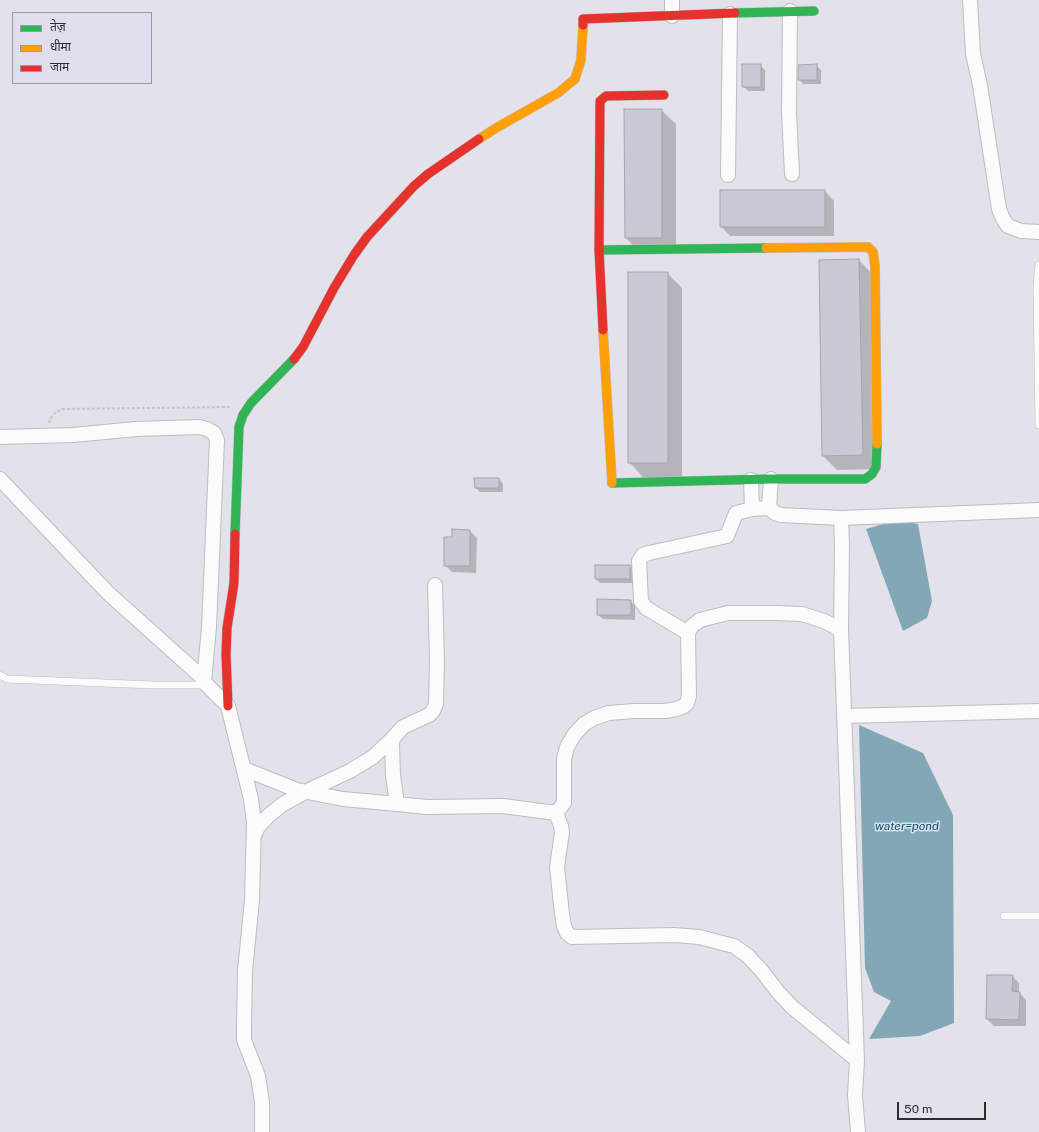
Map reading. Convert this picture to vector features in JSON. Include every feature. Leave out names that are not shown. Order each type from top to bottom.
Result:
[{"type":"street","points":[[672,0],[672,16]]},
{"type":"street","points":[[970,0],[973,54],[981,91],[999,209],[1008,226],[1021,231],[1039,232]]},
{"type":"street","points":[[790,11],[789,112],[792,174]]},
{"type":"street","points":[[262,1132],[262,1102],[258,1076],[244,1040],[243,1012],[245,971],[252,900],[254,822],[251,799],[228,706],[226,654],[227,628],[234,583],[237,452],[239,427],[243,415],[261,392],[287,367],[303,347],[334,288],[354,255],[414,186],[428,174],[496,128],[558,93],[575,79],[581,60],[583,19],[814,11]]},
{"type":"street","points":[[728,175],[730,14]]},
{"type":"street","points":[[600,250],[868,247],[873,252],[875,257],[877,461],[876,467],[872,474],[865,479],[855,480],[771,479],[612,484],[600,250],[600,101],[606,96],[664,95]]},
{"type":"street","points":[[0,437],[73,435],[136,429],[199,427],[214,433],[217,440],[215,508],[205,682]]},
{"type":"street","points":[[769,508],[771,479]]},
{"type":"street","points":[[0,480],[108,593],[205,682],[228,706]]},
{"type":"street","points":[[750,480],[752,509]]},
{"type":"street","points":[[688,633],[646,608],[641,601],[639,561],[643,555],[649,553],[727,536],[736,514],[752,509],[769,508],[775,513],[782,515],[841,518],[1039,510]]},
{"type":"street","points":[[841,518],[841,630],[858,1060],[855,1095],[858,1132]]},
{"type":"street","points":[[254,836],[258,827],[268,816],[283,804],[350,771],[373,757],[403,727],[429,715],[433,711],[436,704],[437,661],[435,585]]},
{"type":"street","points":[[556,813],[564,803],[564,759],[567,748],[574,735],[584,724],[594,718],[609,713],[677,709],[686,703],[689,696],[688,633],[692,626],[700,620],[728,613],[802,614],[824,621],[841,630]]},
{"type":"street","points":[[844,716],[1039,711]]},
{"type":"street","points":[[393,738],[392,744],[397,804]]},
{"type":"street","points":[[244,769],[297,790],[343,799],[428,807],[503,806],[556,813]]},
{"type":"street","points":[[556,813],[561,826],[557,867],[564,926],[567,934],[572,937],[674,935],[699,937],[734,946],[748,956],[792,1007],[858,1060]]},
{"type":"lane","points":[[1039,265],[1039,425]]},
{"type":"lane","points":[[0,676],[7,679],[153,685],[205,682]]},
{"type":"lane","points":[[1004,916],[1039,916]]},
{"type":"path","points":[[42,436],[52,415],[62,409],[249,407]]},
{"type":"water","points":[[897,520],[918,524],[932,601],[927,618],[903,631],[866,529]]},
{"type":"water","name":"water=pond","points":[[859,725],[923,753],[953,815],[954,1023],[920,1036],[869,1039],[891,1001],[874,992],[865,968]]},
{"type":"building","points":[[742,64],[761,64],[761,87],[742,87]]},
{"type":"building","points":[[817,64],[817,80],[798,80],[798,65]]},
{"type":"building","points":[[624,109],[662,109],[662,238],[625,238]]},
{"type":"building","points":[[720,190],[825,190],[825,227],[720,227]]},
{"type":"building","points":[[859,259],[863,455],[822,456],[819,260]]},
{"type":"building","points":[[628,272],[668,272],[668,463],[628,463]]},
{"type":"building","points":[[474,478],[499,478],[499,488],[475,488]]},
{"type":"building","points":[[452,529],[470,530],[470,566],[444,566],[444,537],[452,537]]},
{"type":"building","points":[[595,565],[630,565],[630,579],[595,579]]},
{"type":"building","points":[[597,599],[631,600],[631,615],[597,615]]},
{"type":"building","points":[[987,975],[1013,975],[1012,991],[1020,992],[1019,1020],[986,1019]]},
{"type":"traffic: fast","points":[[735,13],[814,11]]},
{"type":"traffic: fast","points":[[599,250],[766,248]]},
{"type":"traffic: fast","points":[[235,534],[239,427],[243,415],[251,403],[294,359]]},
{"type":"traffic: fast","points":[[612,483],[771,479],[865,479],[872,474],[876,467],[877,444]]},
{"type":"traffic: slow","points":[[479,139],[558,93],[575,79],[581,60],[583,25]]},
{"type":"traffic: slow","points":[[766,248],[868,247],[873,252],[875,266],[877,444]]},
{"type":"traffic: slow","points":[[603,330],[612,483]]},
{"type":"traffic: jam","points":[[583,25],[583,19],[735,13]]},
{"type":"traffic: jam","points":[[603,330],[599,250],[600,101],[606,96],[664,95]]},
{"type":"traffic: jam","points":[[294,359],[303,347],[334,288],[367,237],[414,186],[428,174],[479,139]]},
{"type":"traffic: jam","points":[[228,706],[226,654],[227,628],[234,583],[235,534]]}]
